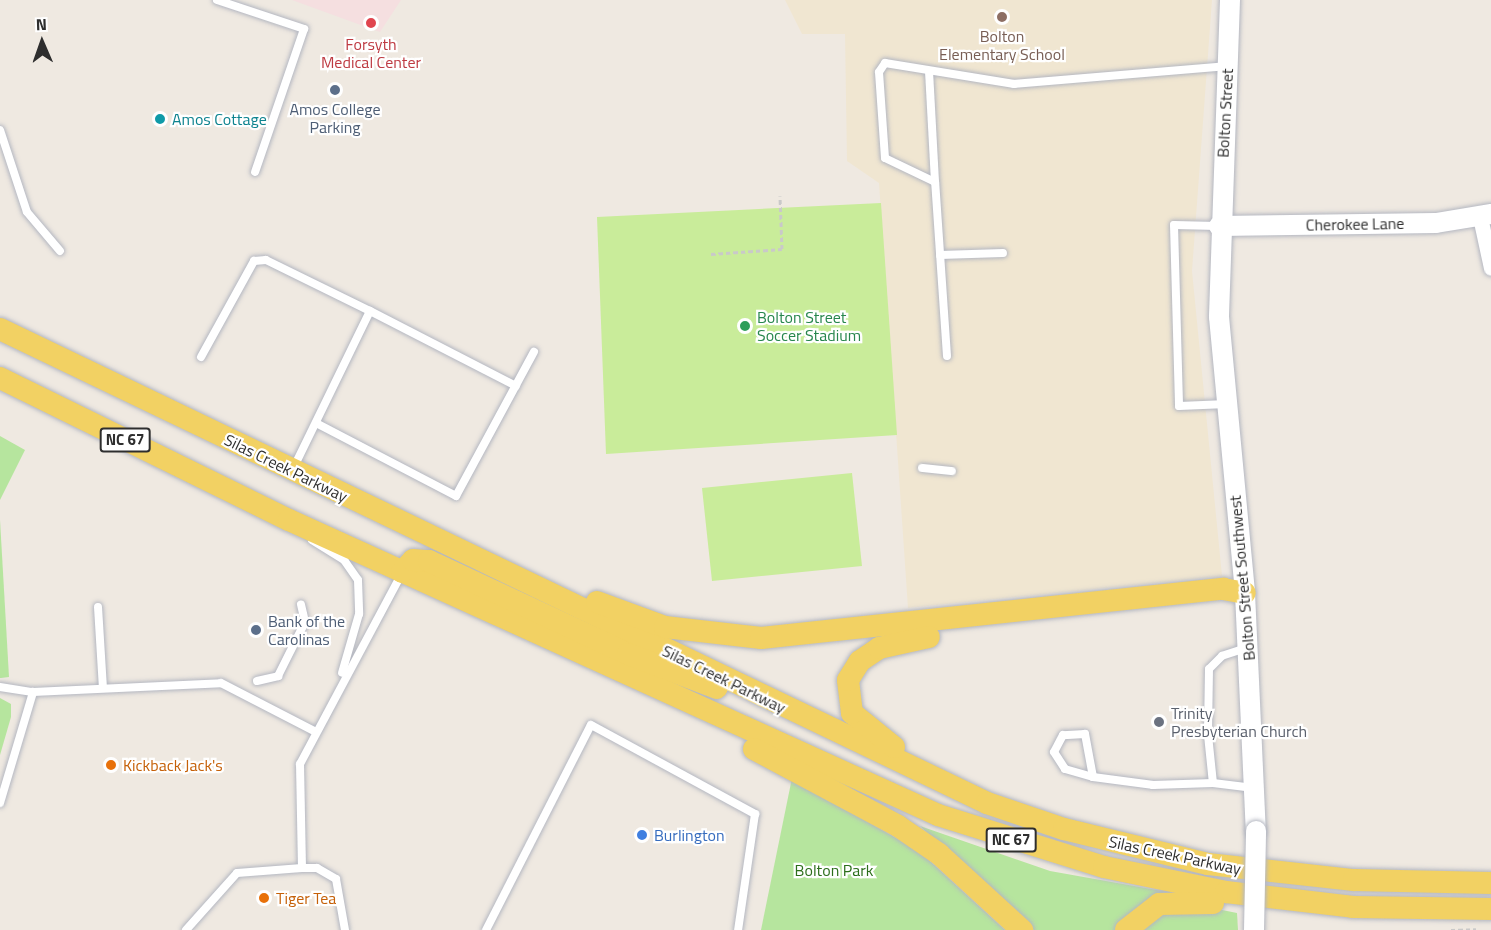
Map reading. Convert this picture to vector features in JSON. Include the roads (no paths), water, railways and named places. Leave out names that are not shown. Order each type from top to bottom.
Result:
[{"type":"main road","name":"Silas Creek Parkway","points":[[0,329],[987,804],[1117,844],[1218,866],[1354,880],[1491,883]]},
{"type":"main road","name":"Silas Creek Parkway","points":[[0,378],[289,520],[689,705],[938,815],[1011,840],[1162,880],[1353,907],[1486,919]]},
{"type":"main road","points":[[471,556],[545,579],[665,627],[761,638],[1223,590],[1245,593]]},
{"type":"main road","points":[[402,572],[413,560],[429,561],[675,674],[754,693]]},
{"type":"main road","points":[[987,804],[960,779],[891,745],[859,722],[847,688],[851,673],[866,656],[903,641],[1224,602],[1245,593]]},
{"type":"main road","points":[[689,705],[729,737],[898,826],[939,854],[1022,930]]},
{"type":"main road","points":[[1126,930],[1148,909],[1171,901],[1291,914],[1353,907]]},
{"type":"street","name":"Bolton Street","points":[[1219,226],[1230,0]]},
{"type":"street","name":"Cherokee Lane","points":[[1219,226],[1436,224],[1486,216]]},
{"type":"street","points":[[1486,216],[1491,268]]},
{"type":"street","name":"Bolton Street Southwest","points":[[1219,226],[1219,317],[1245,593],[1255,788],[1254,930]]},
{"type":"lane","points":[[218,0],[304,29],[255,171]]},
{"type":"lane","points":[[935,182],[885,158],[879,72],[885,63],[1014,84],[1227,66]]},
{"type":"lane","points":[[929,70],[947,356]]},
{"type":"lane","points":[[0,130],[27,212],[60,251]]},
{"type":"lane","points":[[1219,226],[1174,225],[1179,406],[1227,404]]},
{"type":"lane","points":[[940,255],[1003,253]]},
{"type":"lane","points":[[201,357],[254,261],[266,261],[516,386]]},
{"type":"lane","points":[[292,471],[370,311]]},
{"type":"lane","points":[[315,423],[456,496],[534,352]]},
{"type":"lane","points":[[922,468],[952,471]]},
{"type":"lane","points":[[289,520],[344,560],[358,580],[359,614],[339,683]]},
{"type":"lane","points":[[302,868],[298,775],[339,683],[402,572]]},
{"type":"lane","points":[[257,681],[278,676],[305,622],[301,604]]},
{"type":"lane","points":[[98,606],[103,688]]},
{"type":"lane","points":[[1213,783],[1209,669],[1222,656],[1248,648]]},
{"type":"lane","points":[[0,687],[33,692],[221,683],[316,732]]},
{"type":"lane","points":[[0,803],[33,692]]},
{"type":"lane","points":[[486,930],[591,725],[755,814],[738,930]]},
{"type":"lane","points":[[1093,777],[1085,734],[1063,735],[1054,747],[1059,765],[1093,777],[1153,785],[1213,783],[1255,788]]},
{"type":"lane","points":[[186,930],[237,873],[302,868],[317,868],[336,879],[345,930]]},
{"type":"place","name":"Bolton Elementary School","points":[[1002,17]]},
{"type":"place","name":"Forsyth Medical Center","points":[[371,23]]},
{"type":"place","name":"Amos College Parking","points":[[335,90]]},
{"type":"place","name":"Amos Cottage","points":[[160,119]]},
{"type":"place","name":"Bolton Street Soccer Stadium","points":[[745,326]]},
{"type":"place","name":"Bank of the Carolinas","points":[[256,630]]},
{"type":"place","name":"Trinity Presbyterian Church","points":[[1159,722]]},
{"type":"place","name":"Kickback Jack's","points":[[111,765]]},
{"type":"place","name":"Burlington","points":[[642,835]]},
{"type":"place","name":"Tiger Tea","points":[[264,898]]},
{"type":"park label","name":"Bolton Park","points":[[834,870]]}]
